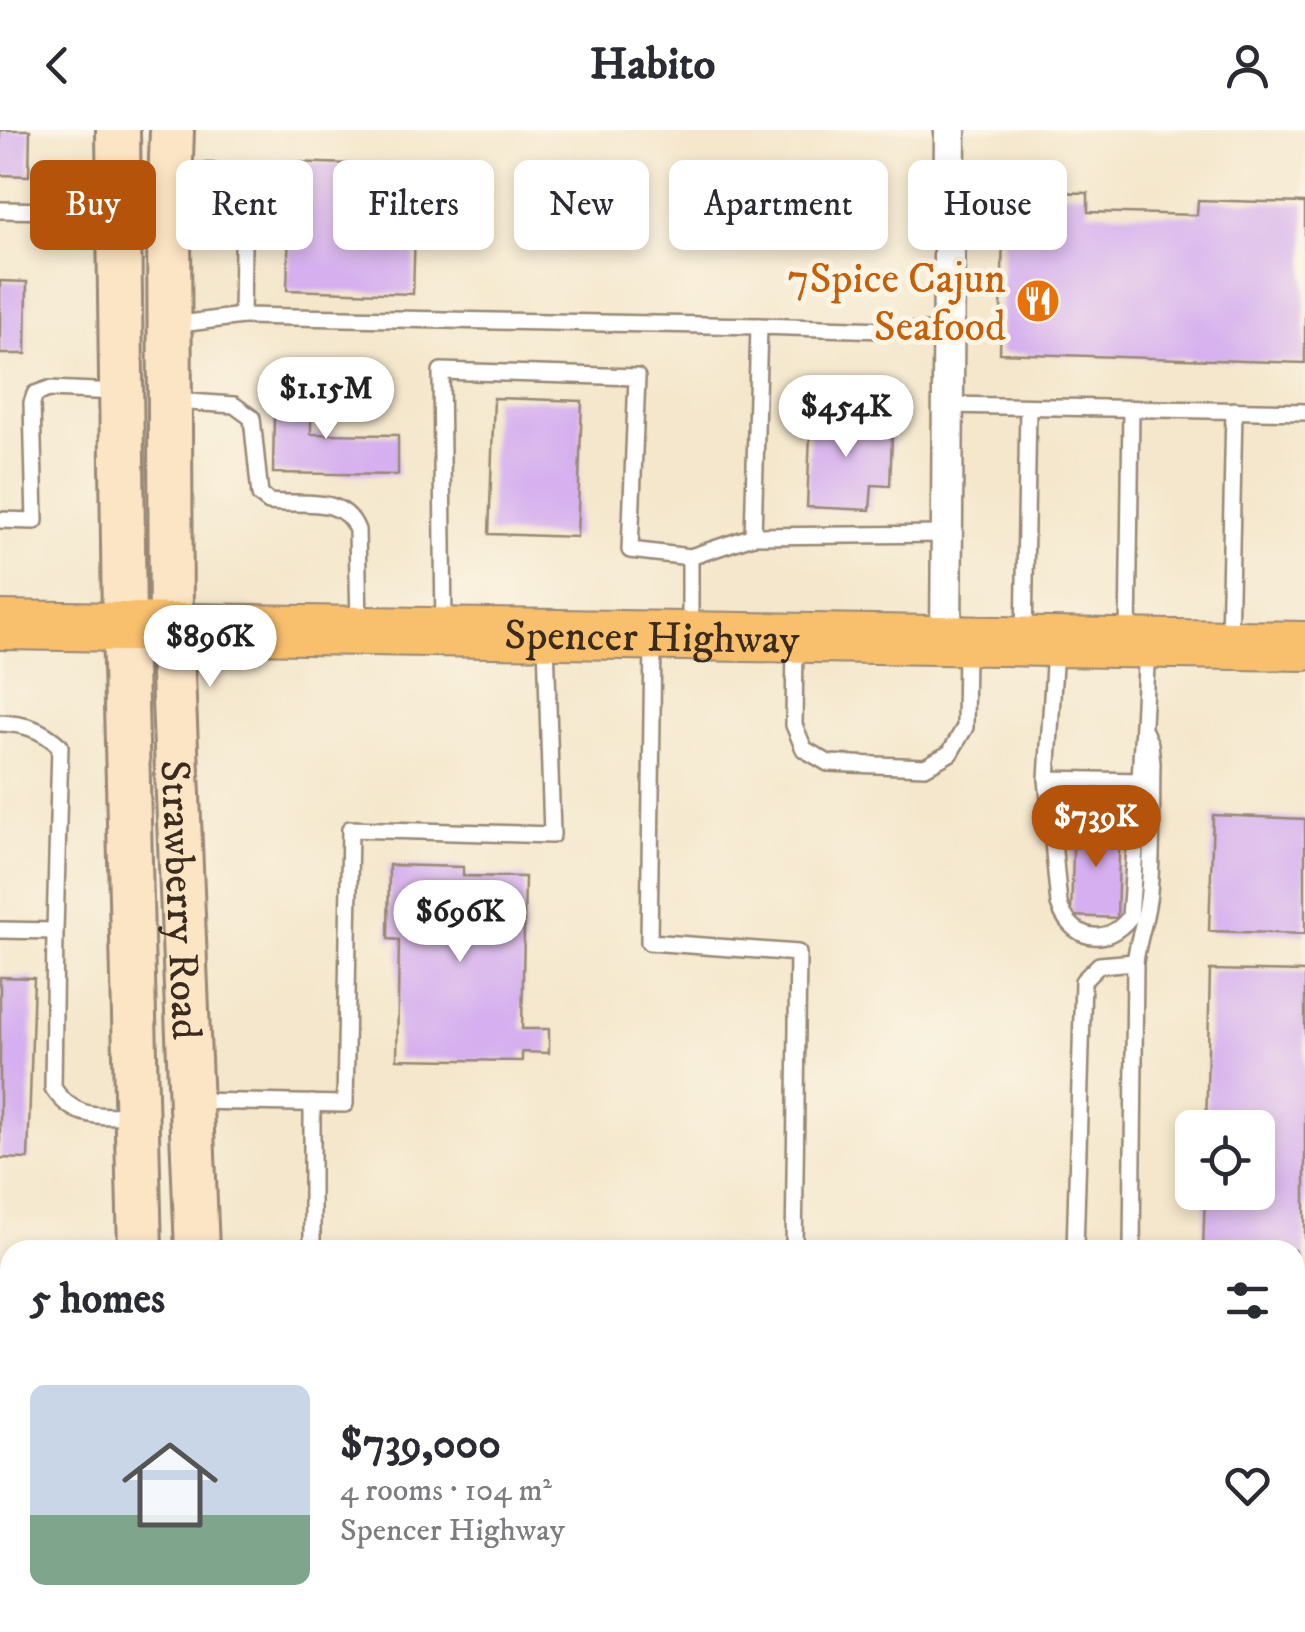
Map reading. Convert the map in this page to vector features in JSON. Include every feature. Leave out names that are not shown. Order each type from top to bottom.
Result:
[{"type":"main road","name":"Spencer Highway","points":[[0,625],[1305,646]]},
{"type":"street","name":"Strawberry Road","points":[[118,130],[118,160]]},
{"type":"street","points":[[950,130],[946,534],[956,640]]},
{"type":"street","name":"Strawberry Road","points":[[171,151],[171,628],[196,1240]]},
{"type":"street","name":"Strawberry Road","points":[[119,250],[140,1240]]},
{"type":"lane","points":[[171,151],[244,180],[242,316]]},
{"type":"lane","points":[[0,210],[30,211]]},
{"type":"lane","points":[[169,326],[242,316],[948,332]]},
{"type":"lane","points":[[752,536],[759,326]]},
{"type":"lane","points":[[444,632],[440,371],[636,378],[630,550],[690,557],[752,536],[946,534]]},
{"type":"lane","points":[[0,520],[35,521],[35,394],[49,389],[121,392]]},
{"type":"lane","points":[[170,400],[234,405],[252,418],[260,495],[269,502],[340,506],[352,516],[357,530],[359,631]]},
{"type":"lane","points":[[948,405],[1305,412]]},
{"type":"lane","points":[[1028,407],[1047,779],[1059,904],[1065,922],[1082,934],[1098,936],[1114,934],[1130,917],[1140,780],[1143,729],[1132,409]]},
{"type":"lane","points":[[1229,644],[1234,410]]},
{"type":"lane","points":[[690,557],[671,636],[648,942],[798,953],[794,1240]]},
{"type":"lane","points":[[191,1100],[345,1104],[350,829],[552,834],[545,634]]},
{"type":"lane","points":[[795,638],[794,724],[804,749],[828,762],[925,768],[950,753],[964,726],[956,640]]},
{"type":"lane","points":[[0,723],[20,724],[44,732],[60,746],[53,1088],[64,1106],[88,1114],[136,1116]]},
{"type":"lane","points":[[1132,1240],[1134,962],[1150,890],[1152,763],[1143,729]]},
{"type":"lane","points":[[1047,779],[1140,780]]},
{"type":"lane","points":[[0,930],[55,931]]},
{"type":"lane","points":[[1075,1240],[1083,980],[1099,964],[1134,962]]},
{"type":"lane","points":[[312,1103],[312,1240]]},
{"type":"building","points":[[0,130],[30,130],[29,176],[0,175]]},
{"type":"building","points":[[313,163],[333,163],[333,250],[414,250],[413,294],[287,290],[288,250],[313,250]]},
{"type":"building","points":[[1067,192],[1088,193],[1088,212],[1197,215],[1198,200],[1305,203],[1305,363],[1000,353],[1003,250],[1067,250]]},
{"type":"building","points":[[0,281],[27,282],[26,354],[0,354]]},
{"type":"building","points":[[285,376],[311,376],[311,434],[398,435],[398,475],[273,473],[274,415],[285,415]]},
{"type":"building","points":[[494,398],[582,401],[577,537],[489,534]]},
{"type":"building","points":[[811,410],[873,413],[872,434],[892,435],[890,486],[872,485],[870,510],[807,507]]},
{"type":"building","points":[[1213,815],[1305,819],[1305,934],[1209,931]]},
{"type":"building","points":[[1074,821],[1120,823],[1117,918],[1071,916]]},
{"type":"building","points":[[389,865],[463,867],[463,876],[525,877],[522,1029],[549,1029],[549,1053],[522,1052],[522,1061],[397,1059],[399,940],[388,939]]},
{"type":"building","points":[[1210,970],[1305,972],[1305,1240],[1203,1240],[1204,1210],[1275,1210],[1275,1110],[1206,1110]]},
{"type":"building","points":[[0,977],[34,978],[28,1159],[0,1158]]},
{"type":"place","name":"7Spice Cajun Seafood","points":[[1038,301]]}]
